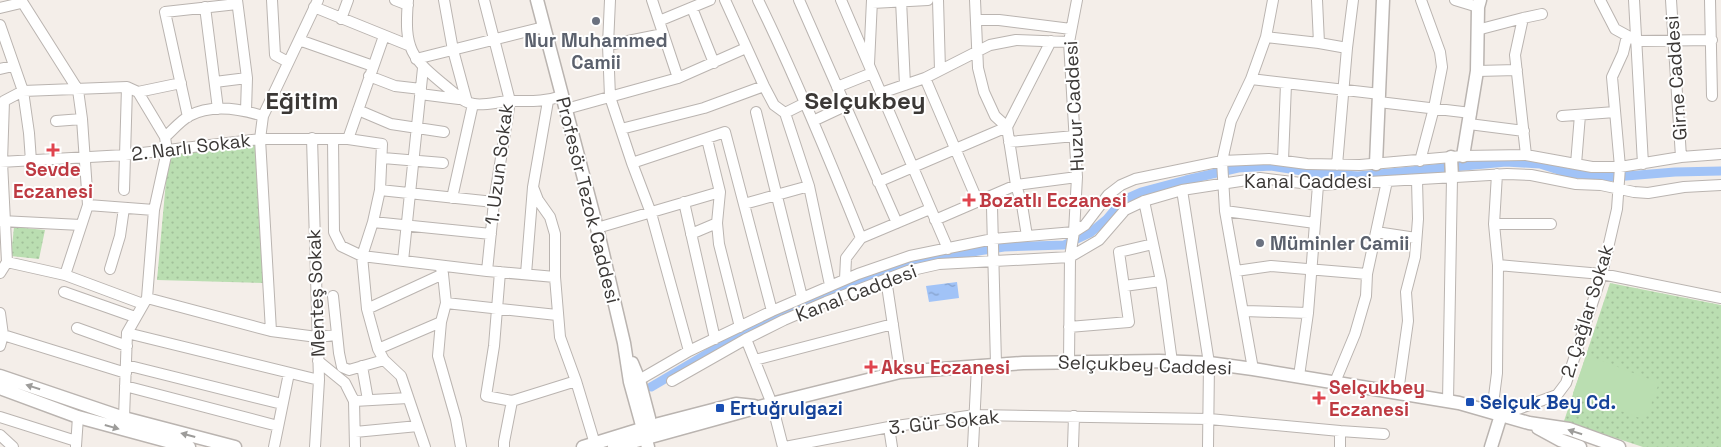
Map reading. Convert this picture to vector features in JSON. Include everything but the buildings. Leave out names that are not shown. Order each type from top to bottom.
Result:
[{"type":"main road","name":"Profesör Tezok Caddesi","points":[[536,0],[597,228],[624,343]]},
{"type":"main road","points":[[1376,164],[1383,0]]},
{"type":"main road","points":[[1452,178],[1470,118],[1477,71],[1479,4]]},
{"type":"main road","points":[[624,343],[639,380],[650,437]]},
{"type":"main road","points":[[624,343],[630,382],[650,437]]},
{"type":"main road","name":"Selçukbey Caddesi","points":[[650,437],[736,404],[759,407],[900,372],[996,364],[1172,362],[1209,363],[1253,369],[1448,401],[1529,423],[1570,429],[1619,447]]},
{"type":"main road","points":[[0,376],[124,418],[235,447]]},
{"type":"main road","points":[[0,388],[78,417],[189,447]]},
{"type":"main road","points":[[1491,447],[1497,414]]},
{"type":"main road","name":"Selçukbey Caddesi","points":[[1529,423],[1560,440],[1580,447]]},
{"type":"main road","points":[[589,446],[650,437]]},
{"type":"main road","points":[[614,447],[650,437]]},
{"type":"street","points":[[272,0],[275,55],[288,62]]},
{"type":"street","points":[[341,19],[348,0]]},
{"type":"street","points":[[395,0],[408,3],[408,45],[416,59],[423,68],[467,102]]},
{"type":"street","points":[[444,0],[453,50],[467,102],[452,198]]},
{"type":"street","name":"1. Uzun Sokak","points":[[484,0],[510,101],[494,202],[487,271]]},
{"type":"street","points":[[610,0],[608,45],[610,98],[651,213],[689,351]]},
{"type":"street","points":[[652,0],[678,78]]},
{"type":"street","points":[[659,21],[710,0]]},
{"type":"street","points":[[725,0],[774,105],[785,113],[809,186],[830,285]]},
{"type":"street","points":[[758,0],[778,40],[861,238]]},
{"type":"street","points":[[799,0],[897,223]]},
{"type":"street","points":[[841,0],[948,249]]},
{"type":"street","points":[[870,70],[872,1],[928,0]]},
{"type":"street","points":[[938,0],[940,70]]},
{"type":"street","points":[[975,0],[978,68],[984,92],[995,116],[1007,128]]},
{"type":"street","name":"Huzur Caddesi","points":[[1069,362],[1070,253],[1074,232],[1078,177],[1069,42],[1077,0]]},
{"type":"street","points":[[1253,369],[1226,211],[1222,163],[1231,121],[1251,79],[1266,37],[1273,0]]},
{"type":"street","points":[[1317,0],[1319,43]]},
{"type":"street","points":[[1337,166],[1347,48],[1354,0]]},
{"type":"street","points":[[1420,161],[1434,108],[1442,67],[1440,52],[1421,0]]},
{"type":"street","points":[[1455,0],[1479,4]]},
{"type":"street","points":[[1600,0],[1614,28],[1637,41],[1712,40]]},
{"type":"street","points":[[1634,0],[1643,164]]},
{"type":"street","name":"Girne Caddesi","points":[[1670,0],[1682,157]]},
{"type":"street","points":[[1710,0],[1712,96]]},
{"type":"street","points":[[0,8],[21,1],[78,90],[88,205],[66,275]]},
{"type":"street","points":[[902,1],[905,85]]},
{"type":"street","points":[[188,117],[166,12],[237,2],[247,78],[246,111]]},
{"type":"street","points":[[272,331],[260,139],[263,116],[288,62],[316,4],[341,19],[408,45]]},
{"type":"street","points":[[205,7],[218,109]]},
{"type":"street","points":[[692,8],[714,63]]},
{"type":"street","points":[[1477,30],[1542,14]]},
{"type":"street","points":[[1523,18],[1515,55],[1526,155]]},
{"type":"street","points":[[976,20],[999,20],[1071,29]]},
{"type":"street","points":[[0,25],[2,40],[23,91],[30,133],[31,161]]},
{"type":"street","points":[[416,59],[544,27]]},
{"type":"street","points":[[608,45],[663,34]]},
{"type":"street","points":[[348,139],[384,36]]},
{"type":"street","name":"2. Çağlar Sokak","points":[[1497,414],[1557,396],[1566,383],[1602,274],[1617,209],[1619,177],[1616,112],[1612,77],[1623,53],[1627,36]]},
{"type":"street","points":[[1266,37],[1347,48]]},
{"type":"street","points":[[299,40],[371,71],[395,86],[467,102],[548,101],[562,96]]},
{"type":"street","points":[[880,93],[925,78],[990,46],[1016,40],[1069,42]]},
{"type":"street","points":[[1027,236],[1022,205],[1016,185],[1007,128],[1050,41]]},
{"type":"street","points":[[566,109],[678,78],[746,48]]},
{"type":"street","points":[[0,69],[13,66]]},
{"type":"street","points":[[403,261],[423,68]]},
{"type":"street","points":[[836,87],[870,70]]},
{"type":"street","points":[[1477,71],[1517,70]]},
{"type":"street","points":[[215,82],[247,78]]},
{"type":"street","points":[[925,78],[956,148],[983,200],[992,207],[996,364]]},
{"type":"street","points":[[1251,79],[1343,90],[1434,108],[1524,131]]},
{"type":"street","points":[[138,92],[181,82]]},
{"type":"street","points":[[1283,160],[1286,84]]},
{"type":"street","points":[[620,130],[704,108],[764,86]]},
{"type":"street","points":[[124,190],[127,87]]},
{"type":"street","points":[[0,273],[7,262],[1,162],[4,101],[23,91],[127,87],[138,92],[165,137],[167,150],[154,210],[145,301],[127,333],[124,418]]},
{"type":"street","points":[[526,274],[533,187],[548,101]]},
{"type":"street","points":[[785,113],[805,103]]},
{"type":"street","points":[[813,121],[845,106]]},
{"type":"street","points":[[165,137],[188,117],[202,112],[218,109],[246,111],[263,116]]},
{"type":"street","points":[[358,110],[391,124],[444,132]]},
{"type":"street","points":[[756,112],[802,297]]},
{"type":"street","points":[[1562,116],[1616,112]]},
{"type":"street","points":[[1576,164],[1580,115]]},
{"type":"street","points":[[56,120],[82,119]]},
{"type":"street","points":[[878,182],[1007,128]]},
{"type":"street","points":[[632,163],[724,132],[772,310]]},
{"type":"street","points":[[1009,142],[1075,136]]},
{"type":"street","name":"2. Narlı Sokak","points":[[1,162],[125,155],[260,139],[312,138],[348,139],[382,144],[382,158]]},
{"type":"street","name":"Menteş Sokak","points":[[312,138],[319,380],[315,447]]},
{"type":"street","points":[[333,139],[334,232],[341,246],[362,256],[403,261],[442,270],[487,271],[555,277]]},
{"type":"street","points":[[707,139],[720,192],[717,223],[719,244],[740,327]]},
{"type":"street","name":"Kanal Caddesi","points":[[672,381],[746,339],[826,302],[886,279],[908,271],[939,264],[1070,253],[1099,240],[1125,210],[1144,201],[1222,180],[1260,178],[1318,185],[1497,174],[1531,175],[1576,184],[1619,177],[1643,164],[1682,157],[1721,154]]},
{"type":"street","name":"Kanal Caddesi","points":[[639,380],[689,351],[772,310],[845,279],[910,256],[994,239],[1074,232],[1085,225],[1108,195],[1135,179],[1242,159],[1283,160],[1337,166],[1457,157],[1526,155],[1592,167],[1619,177],[1634,192],[1648,193],[1684,187],[1721,185]]},
{"type":"street","points":[[425,447],[401,376],[384,360],[378,348],[367,309],[362,256],[380,190],[382,158],[442,163]]},
{"type":"street","points":[[1497,174],[1494,224],[1498,266],[1497,414]]},
{"type":"street","points":[[935,220],[1016,185],[1078,177]]},
{"type":"street","points":[[1448,401],[1452,178]]},
{"type":"street","points":[[1398,392],[1408,321],[1406,292],[1415,257],[1418,219],[1416,180]]},
{"type":"street","points":[[1335,382],[1355,334],[1366,296],[1367,274],[1387,181]]},
{"type":"street","points":[[1299,376],[1308,313],[1318,185]]},
{"type":"street","points":[[744,204],[809,186]]},
{"type":"street","points":[[533,187],[538,200],[550,217],[555,234],[555,277],[560,337],[576,382],[589,446]]},
{"type":"street","points":[[380,190],[494,202]]},
{"type":"street","points":[[1182,190],[1209,363],[1208,447]]},
{"type":"street","points":[[597,228],[720,192]]},
{"type":"street","points":[[1144,201],[1161,281],[1172,362]]},
{"type":"street","points":[[684,202],[714,339]]},
{"type":"street","points":[[88,205],[154,210]]},
{"type":"street","points":[[110,269],[120,236],[124,208]]},
{"type":"street","points":[[845,279],[846,258],[861,238],[930,209]]},
{"type":"street","points":[[1226,211],[1315,223]]},
{"type":"street","points":[[3,220],[81,225]]},
{"type":"street","points":[[372,222],[491,234]]},
{"type":"street","points":[[691,234],[717,223]]},
{"type":"street","points":[[1494,224],[1551,224]]},
{"type":"street","points":[[1376,232],[1416,238]]},
{"type":"street","points":[[1069,327],[1129,322],[1119,252],[1153,244]]},
{"type":"street","points":[[7,262],[66,275],[145,301],[272,331],[317,337],[336,335]]},
{"type":"street","points":[[1236,271],[1271,266],[1367,274]]},
{"type":"street","points":[[1498,266],[1602,274],[1721,298]]},
{"type":"street","points":[[367,309],[442,270]]},
{"type":"street","points":[[442,270],[446,303],[441,322],[438,356],[456,419],[461,447]]},
{"type":"street","points":[[500,272],[494,346],[486,396],[512,401],[576,382]]},
{"type":"street","points":[[886,279],[900,372]]},
{"type":"street","points":[[1124,286],[1161,281]]},
{"type":"street","points":[[64,292],[135,317]]},
{"type":"street","points":[[333,296],[336,335],[342,367],[349,370],[384,360]]},
{"type":"street","points":[[446,303],[557,315]]},
{"type":"street","points":[[1244,311],[1308,313]]},
{"type":"street","points":[[0,313],[1,339],[282,404]]},
{"type":"street","points":[[378,348],[441,322]]},
{"type":"street","points":[[755,360],[893,324]]},
{"type":"street","points":[[77,328],[127,346]]},
{"type":"street","points":[[127,333],[319,380]]},
{"type":"street","points":[[746,339],[772,404],[784,447]]},
{"type":"street","points":[[318,361],[345,383],[354,401],[356,447]]},
{"type":"street","points":[[973,447],[977,365]]},
{"type":"street","points":[[362,366],[368,400]]},
{"type":"street","points":[[274,447],[289,373]]},
{"type":"street","points":[[125,386],[278,426]]},
{"type":"street","points":[[354,401],[408,398]]},
{"type":"street","points":[[504,447],[512,401]]},
{"type":"street","name":"3. Gür Sokak","points":[[784,447],[890,427],[974,415],[1209,418],[1340,431]]},
{"type":"street","points":[[1073,447],[1074,416]]},
{"type":"street","points":[[0,417],[76,444],[78,417]]},
{"type":"street","points":[[355,432],[418,426]]},
{"type":"street","points":[[890,427],[892,447]]},
{"type":"street","points":[[1340,447],[1340,431],[1384,434]]},
{"type":"street","points":[[0,435],[13,447]]},
{"type":"green space","points":[[257,142],[264,283],[157,280],[168,159],[180,151]]},
{"type":"green space","points":[[14,227],[45,230],[39,259],[11,256]]},
{"type":"green space","points":[[1610,283],[1721,305],[1721,447],[1643,447],[1564,421]]},
{"type":"green space","points":[[1587,355],[1659,383],[1645,420],[1573,393]]},
{"type":"water","points":[[957,282],[959,298],[929,302],[926,286]]},
{"type":"waterway","points":[[651,387],[751,328],[823,295],[907,264],[940,257],[1004,247],[1064,245],[1090,233],[1107,219],[1123,200],[1141,192],[1238,168],[1271,166],[1315,173],[1358,176],[1506,162],[1540,164],[1568,173],[1614,177],[1675,172],[1721,171]]},
{"type":"place","name":"Nur Muhammed Camii","points":[[596,21]]},
{"type":"place","name":"Sevde Eczanesi","points":[[53,150]]},
{"type":"place","name":"Bozatlı Eczanesi","points":[[969,200]]},
{"type":"place","name":"Müminler Camii","points":[[1260,243]]},
{"type":"place","name":"Aksu Eczanesi","points":[[871,367]]},
{"type":"place","name":"Selçukbey Eczanesi","points":[[1319,398]]},
{"type":"place","name":"Selçuk Bey Cd.","points":[[1470,402]]},
{"type":"place","name":"Ertuğrulgazi","points":[[720,408]]},
{"type":"district","name":"Eğitim","points":[[302,100]]},
{"type":"district","name":"Selçukbey","points":[[865,100]]}]
